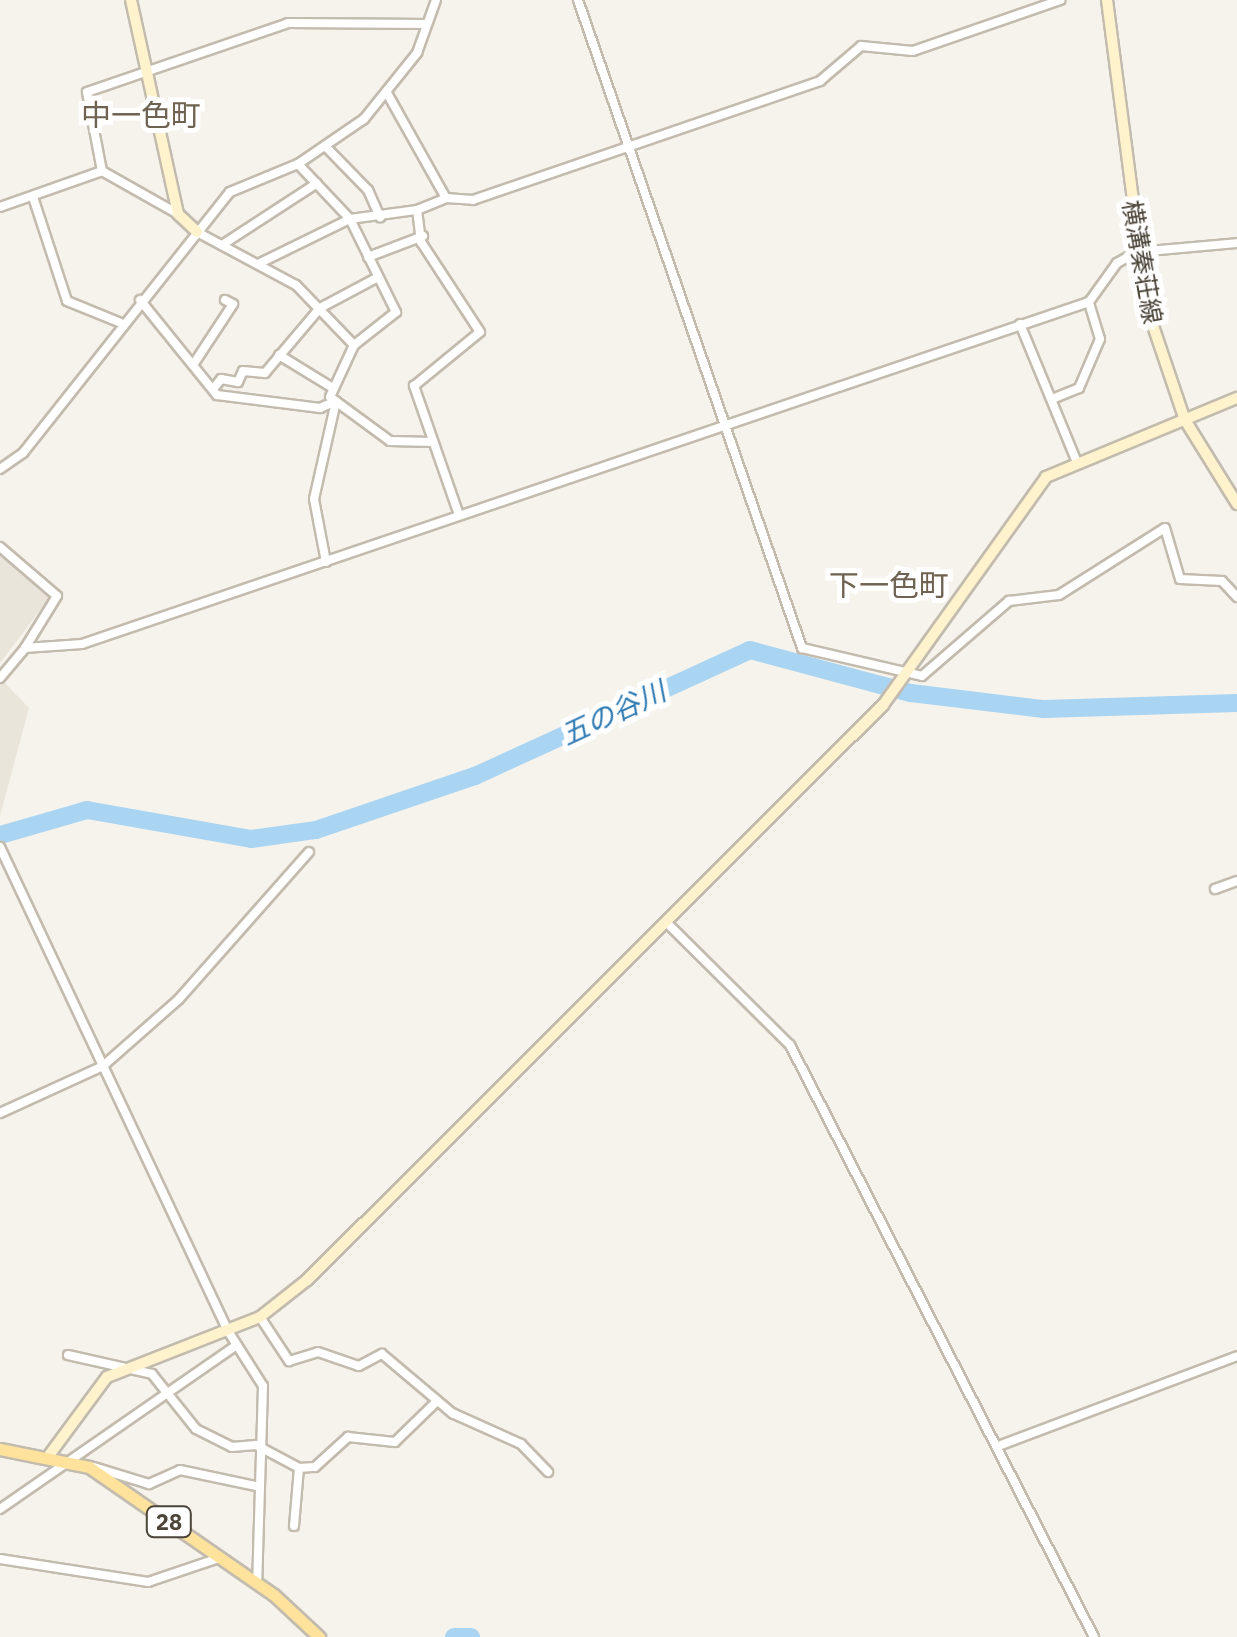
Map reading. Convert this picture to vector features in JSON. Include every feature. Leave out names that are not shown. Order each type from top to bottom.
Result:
[{"type":"main road","name":"28","points":[[0,1449],[50,1454],[89,1468],[257,1584],[319,1637]]},
{"type":"street","points":[[131,0],[178,214]]},
{"type":"street","points":[[0,469],[23,453],[121,322],[176,267],[197,232],[230,192],[298,164],[326,147],[386,92],[428,24],[436,0]]},
{"type":"street","points":[[578,0],[802,648],[903,676],[922,676],[1009,601],[1058,594],[1165,528],[1180,579],[1222,581],[1237,598]]},
{"type":"street","points":[[260,264],[350,219],[417,210],[446,198],[473,200],[820,81],[860,46],[912,52],[1060,0]]},
{"type":"street","name":"横溝秦荘線","points":[[1107,0],[1137,252],[1160,355],[1184,420],[1237,504]]},
{"type":"street","points":[[102,171],[88,92],[288,23],[428,24]]},
{"type":"street","points":[[386,92],[446,198]]},
{"type":"street","points":[[326,147],[368,190],[380,217]]},
{"type":"street","points":[[298,164],[350,219],[396,312],[354,345],[331,387]]},
{"type":"street","points":[[0,207],[102,171]]},
{"type":"street","points":[[102,171],[178,214],[197,232],[260,264],[320,308],[354,345]]},
{"type":"street","points":[[222,245],[317,183]]},
{"type":"street","points":[[33,198],[67,301],[121,322]]},
{"type":"street","points":[[417,210],[422,236],[480,332],[417,378],[433,442],[459,515]]},
{"type":"street","points":[[368,257],[422,236]]},
{"type":"street","points":[[25,648],[82,644],[1089,302],[1117,263],[1137,252],[1237,244]]},
{"type":"street","points":[[212,390],[221,379],[238,382],[243,371],[265,373],[320,308],[378,277]]},
{"type":"street","points":[[140,300],[212,390],[320,408],[336,401]]},
{"type":"street","points":[[193,365],[233,304],[225,300]]},
{"type":"street","points":[[1052,399],[1079,388],[1100,339],[1089,302]]},
{"type":"street","points":[[1020,324],[1076,460]]},
{"type":"street","points":[[279,355],[331,387],[336,401],[314,498],[326,562]]},
{"type":"street","points":[[50,1454],[92,1394],[124,1368],[260,1316],[668,924],[882,705],[1016,510],[1046,477],[1076,460],[1237,398]]},
{"type":"street","points":[[336,401],[390,441],[433,442]]},
{"type":"street","points":[[0,548],[57,596],[25,648],[0,678]]},
{"type":"street","points":[[0,848],[228,1331],[263,1386],[256,1486],[257,1584]]},
{"type":"street","points":[[0,1113],[103,1066],[179,999],[308,852]]},
{"type":"street","points":[[1215,889],[1237,881]]},
{"type":"street","points":[[668,924],[790,1045],[969,1402],[998,1446],[1094,1637]]},
{"type":"street","points":[[260,1316],[289,1361],[318,1352],[359,1366],[382,1354],[437,1401],[521,1444],[548,1472]]},
{"type":"street","points":[[0,1510],[168,1399],[237,1344]]},
{"type":"street","points":[[68,1355],[152,1374],[168,1399],[196,1429],[298,1468],[315,1467],[348,1437],[395,1442],[437,1401]]},
{"type":"street","points":[[998,1446],[1237,1356]]},
{"type":"street","points":[[89,1468],[149,1484],[180,1470],[256,1486]]},
{"type":"street","points":[[294,1526],[298,1468]]},
{"type":"street","points":[[0,1559],[148,1582],[220,1558]]},
{"type":"shaded area","points":[[0,553],[50,597],[0,663]]},
{"type":"shaded area","points":[[0,678],[29,708],[0,816]]},
{"type":"waterway","name":"五の谷川","points":[[0,835],[87,810],[251,839],[316,830],[475,776],[750,650],[911,693],[1044,709],[1237,703]]},
{"type":"waterway","points":[[454,1637],[471,1637]]},
{"type":"district","name":"中一色町","points":[[141,115]]},
{"type":"district","name":"下一色町","points":[[889,585]]}]
